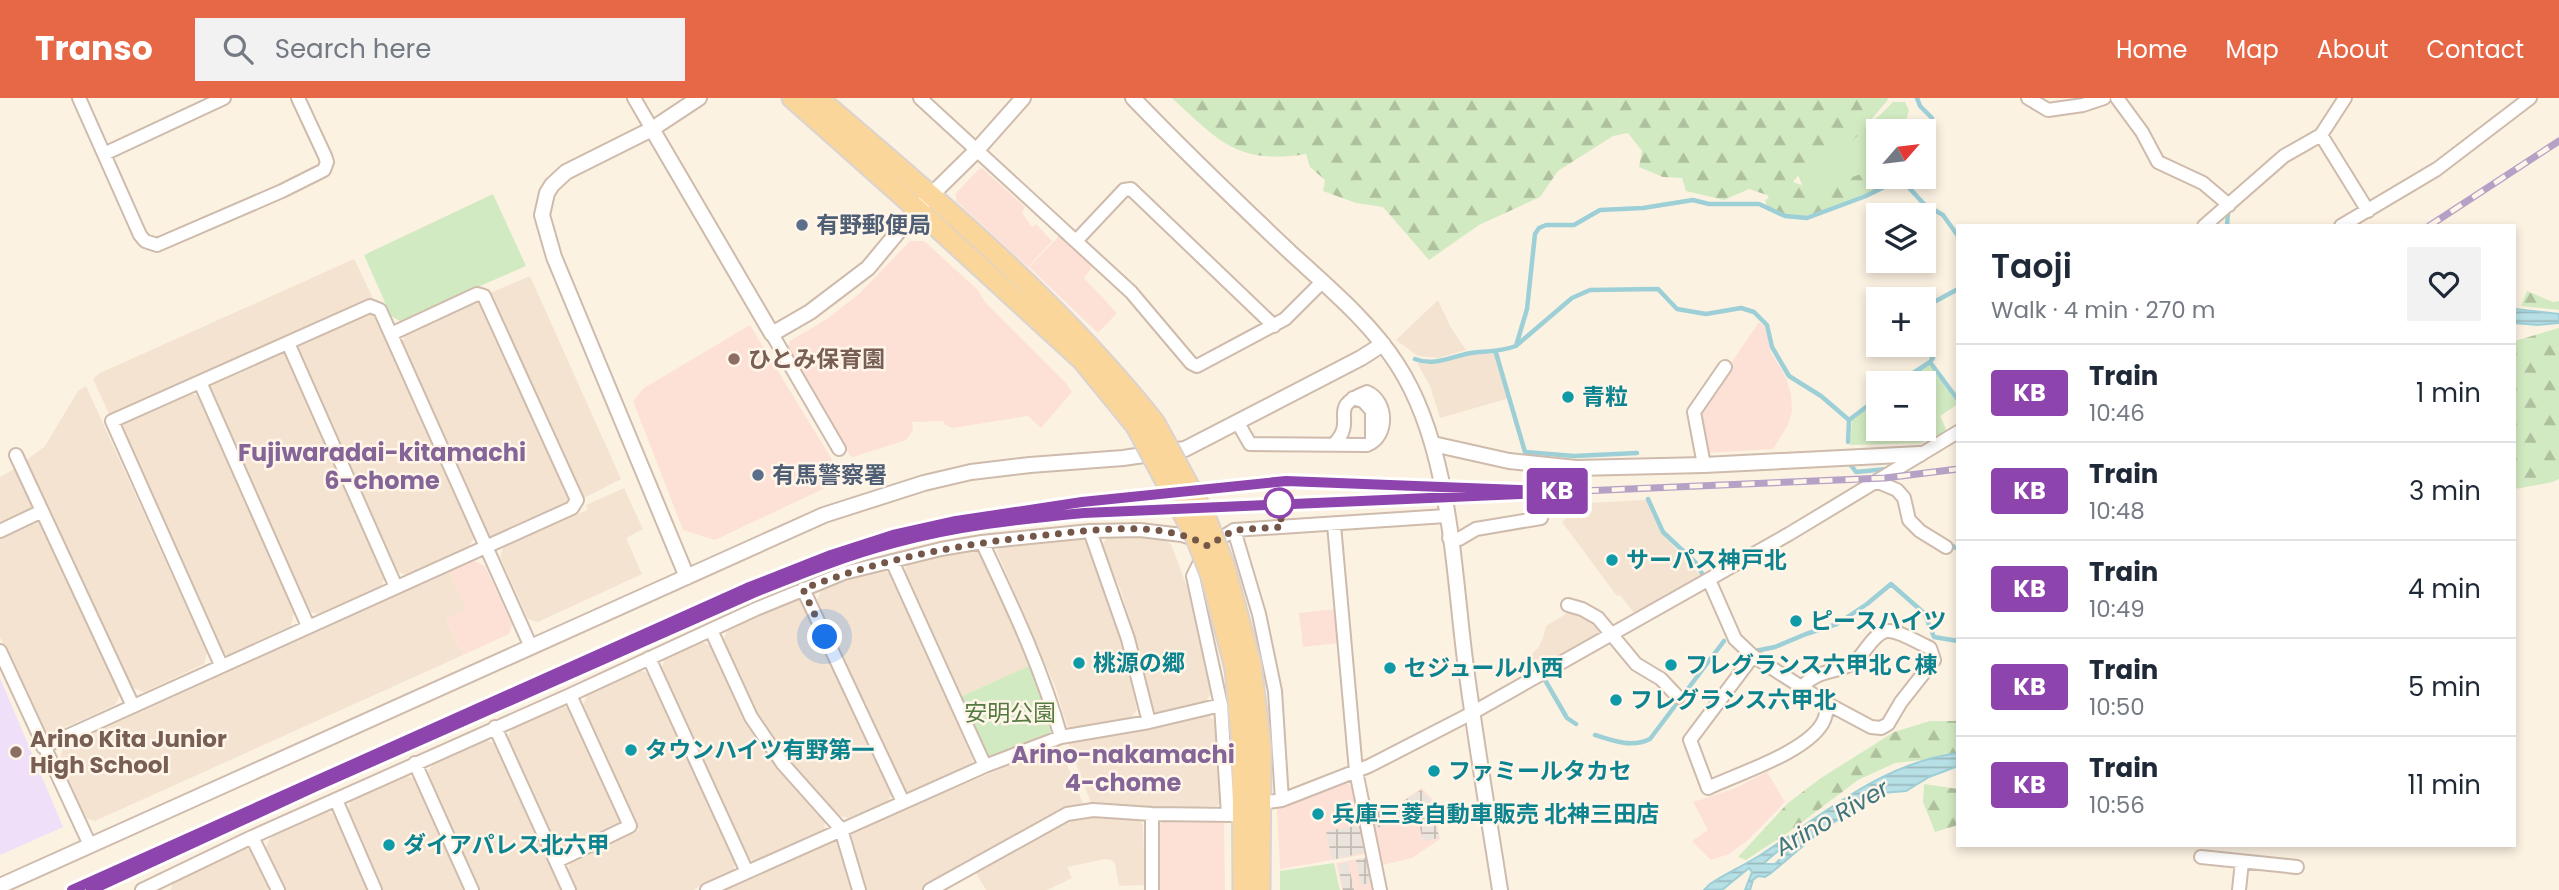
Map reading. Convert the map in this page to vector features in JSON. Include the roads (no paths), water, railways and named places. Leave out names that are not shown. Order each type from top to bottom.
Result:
[{"type":"main road","points":[[792,98],[1082,360],[1145,424]]},
{"type":"main road","points":[[818,98],[931,195],[1092,348],[1205,516],[1226,567],[1243,666],[1261,748],[1260,890]]},
{"type":"main road","points":[[1243,666],[1242,747],[1236,816],[1243,890]]},
{"type":"street","points":[[79,98],[140,236],[150,244],[164,244],[324,170],[327,162],[325,156],[298,98]]},
{"type":"street","points":[[104,154],[224,98]]},
{"type":"street","points":[[634,98],[839,449]]},
{"type":"street","points":[[687,577],[554,257],[542,215],[547,193],[559,178],[652,129],[699,98]]},
{"type":"street","points":[[919,98],[1131,292],[1191,363],[1197,366],[1285,319],[1322,282]]},
{"type":"street","points":[[772,334],[810,312],[868,268],[917,209],[976,151],[1023,98]]},
{"type":"street","points":[[1133,98],[1198,165],[1322,282],[1383,344],[1408,381],[1433,444],[1446,516],[1472,713],[1500,890]]},
{"type":"street","points":[[2028,98],[2048,110],[2083,105],[2104,98]]},
{"type":"street","points":[[2118,98],[2142,132],[2158,162],[2203,183],[2229,205]]},
{"type":"street","points":[[2206,224],[2284,156],[2322,135],[2345,98]]},
{"type":"street","points":[[2345,224],[2437,169],[2530,98]]},
{"type":"street","points":[[2322,135],[2368,211]]},
{"type":"street","points":[[1076,241],[1124,190],[1131,189],[1274,326]]},
{"type":"street","points":[[43,747],[572,508],[577,500],[484,296],[477,294],[391,334]]},
{"type":"street","points":[[221,665],[112,421],[370,306],[380,310],[531,647]]},
{"type":"street","points":[[288,343],[396,587]]},
{"type":"street","points":[[0,886],[824,515],[924,483],[971,472],[1185,449],[1362,358],[1383,344]]},
{"type":"street","points":[[1704,465],[1694,412],[1725,367]]},
{"type":"street","points":[[200,382],[308,626]]},
{"type":"street","points":[[1238,423],[1250,444],[1261,446],[1335,443],[1367,445],[1376,442],[1381,435],[1381,404],[1375,395],[1367,392],[1347,401],[1342,435],[1335,443]]},
{"type":"street","points":[[1261,803],[1282,800],[1356,771],[1472,713],[1709,580],[1878,482],[1956,433]]},
{"type":"street","points":[[1433,444],[1537,466],[1576,468],[1704,465],[1920,454]]},
{"type":"street","points":[[16,455],[133,706]]},
{"type":"street","points":[[1878,482],[1898,490],[1909,520],[1920,531],[1947,547]]},
{"type":"street","points":[[0,531],[43,511]]},
{"type":"street","points":[[930,890],[1067,814],[1093,810],[1236,816],[1221,705],[1193,576],[1208,546],[1234,530],[1446,516]]},
{"type":"street","points":[[1449,538],[1459,539],[1476,529],[1541,518]]},
{"type":"street","points":[[1334,525],[1356,771],[1380,890]]},
{"type":"street","points":[[142,890],[161,886],[252,836],[844,573],[982,542],[1090,531],[1140,530],[1182,535],[1193,537],[1208,546]]},
{"type":"street","points":[[1234,530],[1259,614],[1275,691],[1282,800]]},
{"type":"street","points":[[1090,531],[1128,639],[1149,722]]},
{"type":"street","points":[[982,542],[1032,649],[1061,737]]},
{"type":"street","points":[[892,561],[985,766]]},
{"type":"street","points":[[1709,580],[1735,639],[1753,656],[1828,704],[1871,727],[1881,728],[1888,724],[1901,702],[1934,660],[1930,648],[1889,631],[1881,632],[1855,661],[1812,676],[1803,686]]},
{"type":"street","points":[[803,589],[903,802]]},
{"type":"street","points":[[1568,605],[1598,618],[1636,664],[1661,679],[1678,697]]},
{"type":"street","points":[[711,630],[751,717],[783,764],[841,829],[859,890]]},
{"type":"street","points":[[0,651],[90,845]]},
{"type":"street","points":[[1753,656],[1690,740],[1708,788],[1758,768],[1804,742],[1824,722],[1828,704]]},
{"type":"street","points":[[649,658],[747,872]]},
{"type":"street","points":[[556,861],[630,826],[570,695]]},
{"type":"street","points":[[707,890],[985,766],[1061,737],[1149,722],[1221,705]]},
{"type":"street","points":[[495,727],[569,890]]},
{"type":"street","points":[[415,763],[472,890]]},
{"type":"street","points":[[336,800],[375,890]]},
{"type":"street","points":[[1152,814],[1152,890]]},
{"type":"street","points":[[252,836],[278,890]]},
{"type":"street","points":[[2200,857],[2297,867]]},
{"type":"street","points":[[2239,890],[2242,862]]},
{"type":"water","points":[[2516,309],[2559,314],[2559,323],[2516,323]]},
{"type":"water","name":"Arino River","points":[[1956,753],[1956,767],[1929,777],[1906,791],[1882,793],[1823,829],[1771,873],[1765,877],[1758,876],[1753,880],[1750,890],[1745,890],[1752,872],[1749,868],[1722,890],[1704,890],[1855,792],[1904,767]],"holes":[[[1786,844],[1795,845],[1775,864],[1765,862]]]},
{"type":"waterway","points":[[1917,98],[1920,106],[1932,119]]},
{"type":"waterway","points":[[1415,359],[1429,362],[1516,346],[1527,309],[1535,234],[1539,228],[1546,225],[1574,225],[1600,210],[1643,208],[1693,200],[1709,204],[1759,204],[1785,216],[1807,218],[1880,189]]},
{"type":"waterway","points":[[1910,189],[1924,204],[1943,215],[1956,233]]},
{"type":"waterway","points":[[2227,224],[2228,212]]},
{"type":"waterway","points":[[1517,345],[1572,298],[1590,290],[1658,289],[1677,309],[1706,314],[1741,308],[1754,312],[1767,325],[1772,347],[1789,376],[1821,396],[1849,420]]},
{"type":"waterway","points":[[1936,301],[1956,290]]},
{"type":"waterway","points":[[1496,353],[1525,452],[1574,456],[1637,453]]},
{"type":"waterway","points":[[1916,371],[1930,362],[1932,357]]},
{"type":"waterway","points":[[1930,362],[1956,397]]},
{"type":"waterway","points":[[1848,442],[1849,420],[1866,407]]},
{"type":"waterway","points":[[1850,464],[1856,472],[1887,469]]},
{"type":"waterway","points":[[1648,499],[1663,532],[1696,563],[1704,577]]},
{"type":"waterway","points":[[1949,544],[1956,548]]},
{"type":"waterway","points":[[1755,651],[1775,647],[1837,624],[1891,584],[1924,613],[1934,637],[1956,641]]},
{"type":"waterway","points":[[1595,735],[1629,743],[1650,739],[1724,641]]},
{"type":"waterway","points":[[1545,680],[1567,718],[1576,724]]},
{"type":"railway","points":[[2432,224],[2559,141]]},
{"type":"railway","points":[[1300,503],[1885,478],[1956,469]]},
{"type":"railway","points":[[72,890],[573,664],[747,588],[831,555],[893,535],[956,521],[1082,502],[1286,481]]},
{"type":"railway","points":[[1325,481],[1463,487]]},
{"type":"railway","points":[[1060,515],[1287,503]]},
{"type":"train","name":"KB","points":[[72,890],[747,588],[831,555],[893,535],[956,521],[1082,502],[1286,481],[1568,492],[1084,513],[957,528],[896,542],[832,562],[758,591],[319,785],[91,890]]},
{"type":"place","name":"有野郵便局","points":[[802,225]]},
{"type":"place","name":"ひとみ保育園","points":[[734,359]]},
{"type":"place","name":"青粒","points":[[1568,397]]},
{"type":"place","name":"有馬警察署","points":[[758,475]]},
{"type":"place","name":"サーパス神戸北","points":[[1612,560]]},
{"type":"place","name":"ピースハイツ","points":[[1796,621]]},
{"type":"place","name":"桃源の郷","points":[[1079,663]]},
{"type":"place","name":"フレグランス六甲北Ｃ棟","points":[[1671,665]]},
{"type":"place","name":"セジュール小西","points":[[1390,668]]},
{"type":"place","name":"フレグランス六甲北","points":[[1616,700]]},
{"type":"place","name":"タウンハイツ有野第一","points":[[631,750]]},
{"type":"place","name":"Arino Kita Junior High School","points":[[16,752]]},
{"type":"place","name":"ファミールタカセ","points":[[1434,771]]},
{"type":"place","name":"兵庫三菱自動車販売 北神三田店","points":[[1318,814]]},
{"type":"place","name":"ダイアパレス北六甲","points":[[389,845]]},
{"type":"district","name":"Fujiwaradai-kitamachi 6-chome","points":[[382,467]]},
{"type":"district","name":"Arino-nakamachi 4-chome","points":[[1123,769]]},
{"type":"park label","name":"安明公園","points":[[1010,713]]}]
